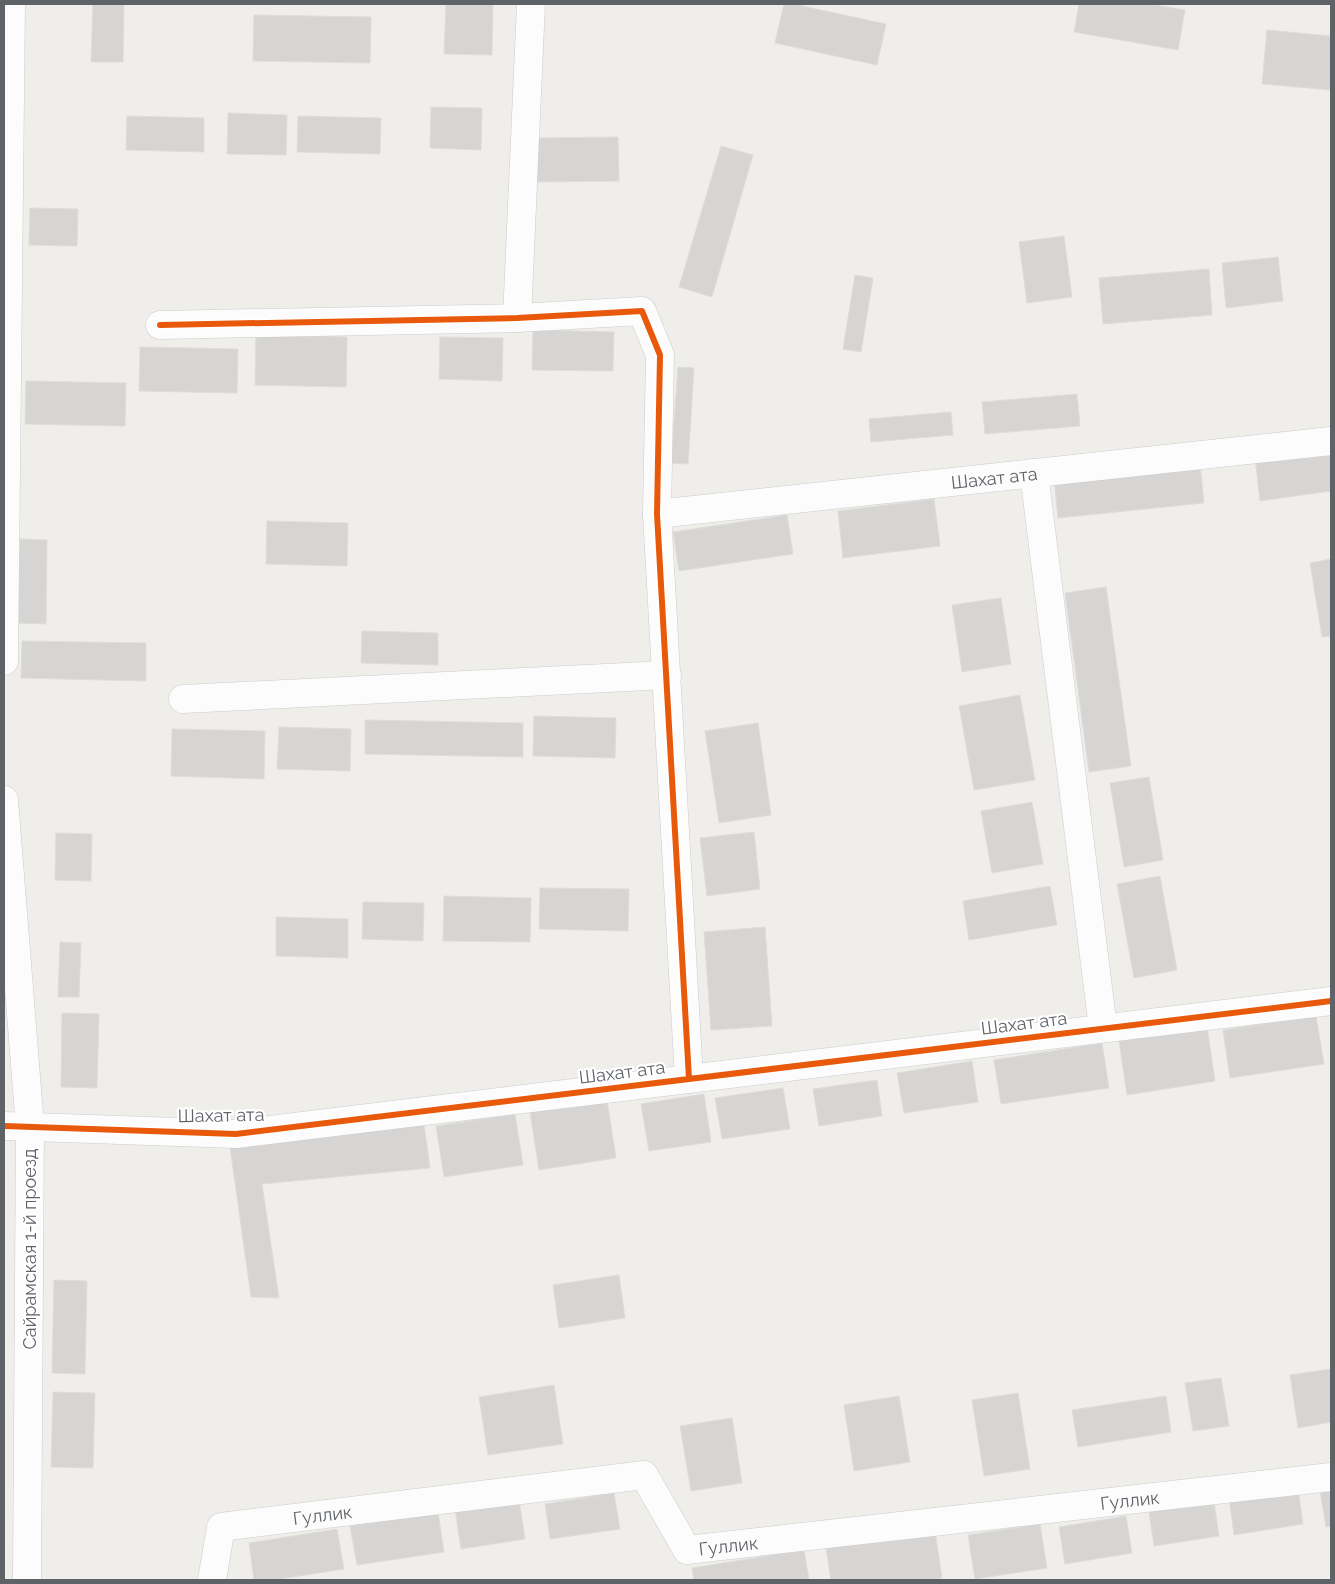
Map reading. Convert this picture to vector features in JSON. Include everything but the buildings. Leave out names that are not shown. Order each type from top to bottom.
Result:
[{"type":"street","points":[[4,661],[11,4]]},
{"type":"street","points":[[517,318],[531,4]]},
{"type":"street","points":[[160,325],[517,318],[642,311],[660,354],[658,514],[688,1079]]},
{"type":"street","name":"Шахат ата","points":[[658,514],[1331,441]]},
{"type":"street","points":[[1034,473],[1103,1028]]},
{"type":"street","points":[[183,699],[666,675]]},
{"type":"street","name":"Сайрамская 1-й проезд","points":[[4,800],[17,1126],[27,1580]]},
{"type":"street","name":"Шахат ата","points":[[17,1126],[236,1134],[1331,1001]]},
{"type":"street","name":"Гуллик","points":[[212,1580],[221,1527],[644,1475],[688,1550],[1331,1477]]},
{"type":"cycle path","points":[[160,325],[517,318],[642,311],[660,355],[657,514],[689,1079]]},
{"type":"cycle path","points":[[4,1126],[236,1134],[1331,1001]]}]
